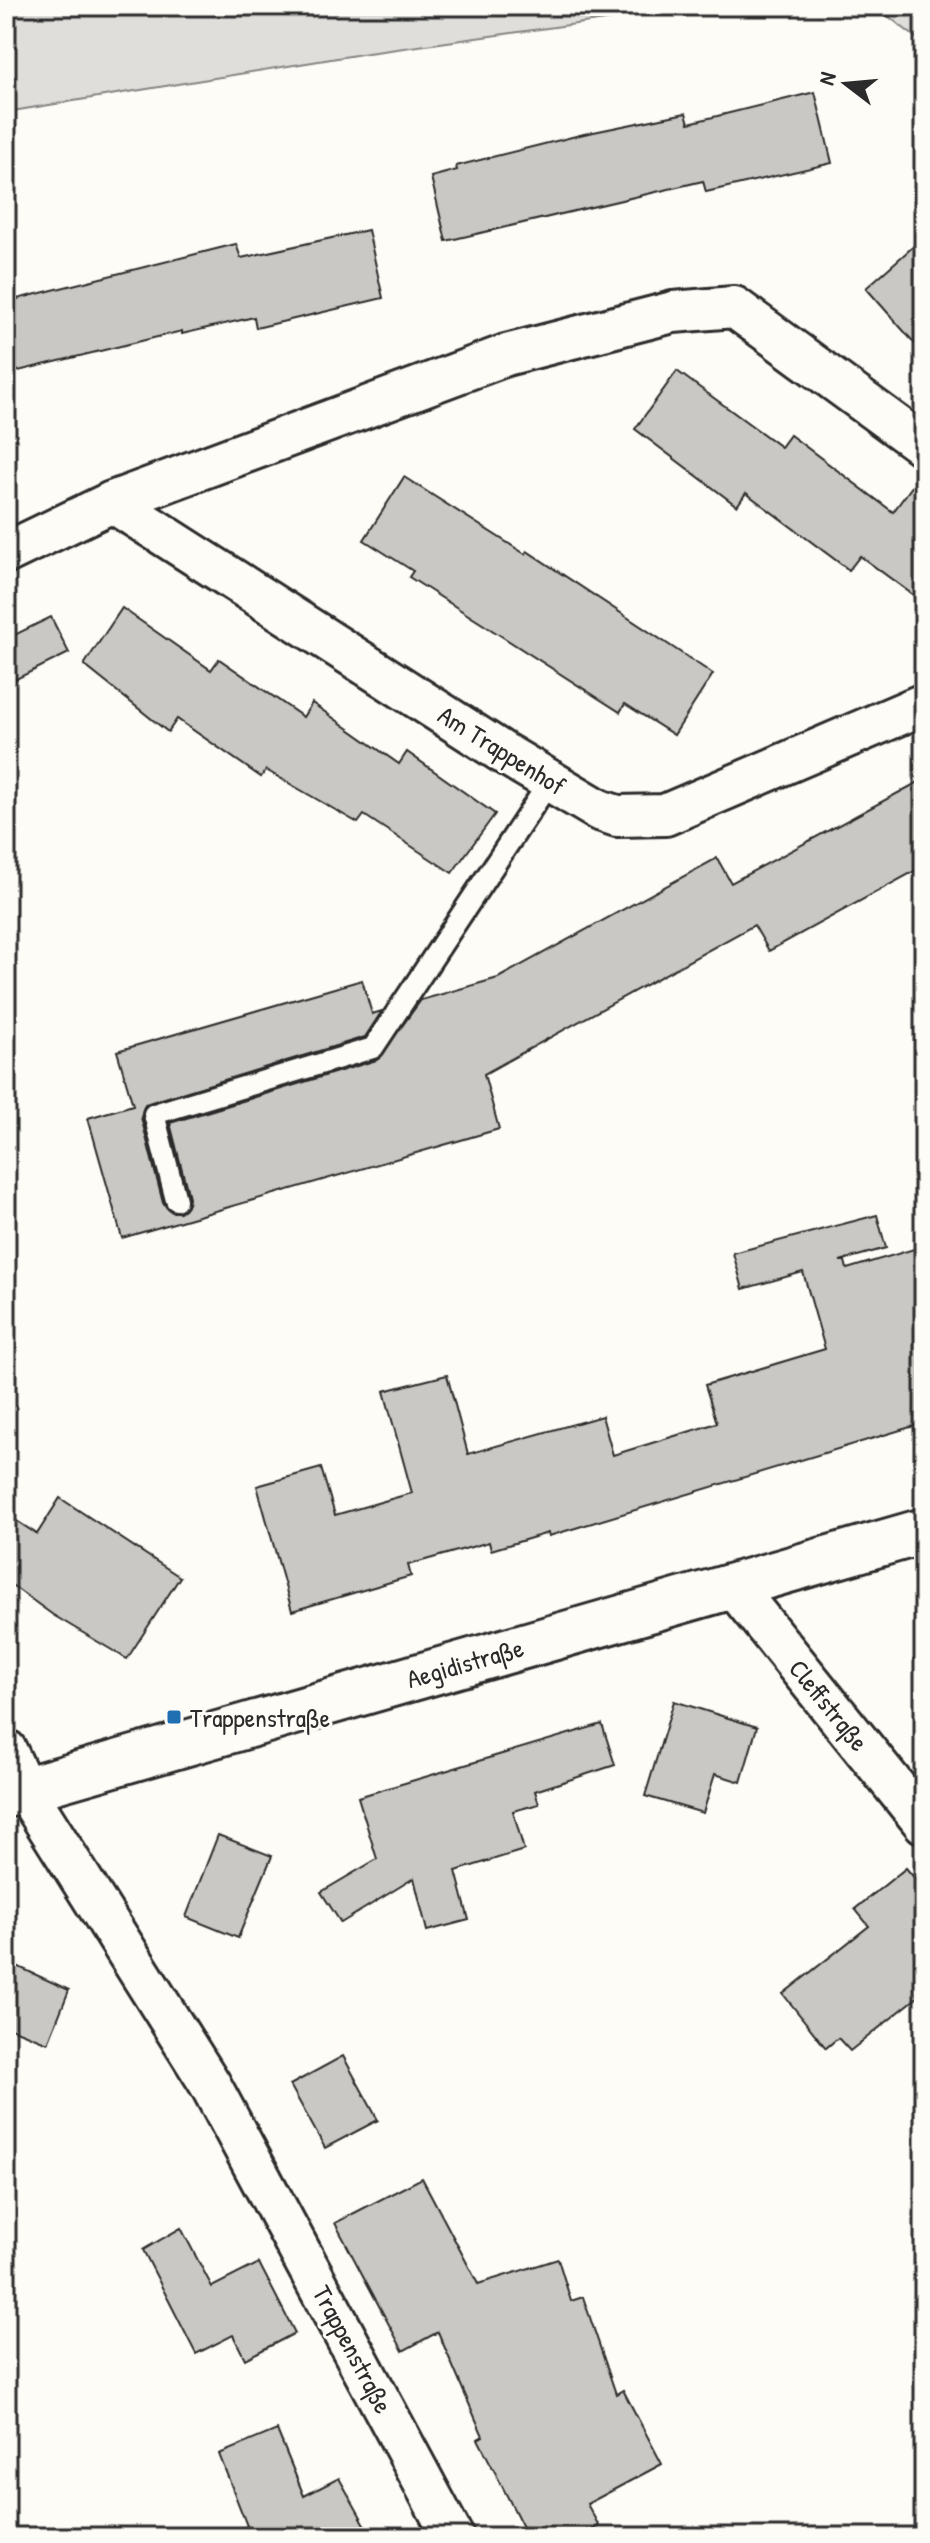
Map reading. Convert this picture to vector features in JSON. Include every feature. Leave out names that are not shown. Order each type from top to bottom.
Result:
[{"type":"street","points":[[6,553],[112,502],[506,355],[673,312],[734,307],[924,446]]},
{"type":"street","name":"Am Trappenhof","points":[[112,502],[550,781],[599,810],[617,816],[665,815],[924,704]]},
{"type":"street","name":"Aegidistraße","points":[[16,1793],[924,1531]]},
{"type":"street","name":"Cleffstraße","points":[[734,1587],[924,1823]]},
{"type":"street","name":"Trappenstraße","points":[[6,1750],[16,1793],[210,2084],[453,2537]]},
{"type":"lane","points":[[176,1200],[154,1114],[373,1048],[550,781]]},
{"type":"shaded area","points":[[6,6],[705,6],[368,53],[6,112]]},
{"type":"shaded area","points":[[875,6],[924,6],[924,44]]},
{"type":"building","points":[[815,92],[832,163],[706,192],[703,181],[446,241],[431,177],[457,170],[456,166],[584,134],[686,113],[689,123]]},
{"type":"building","points":[[368,230],[383,298],[256,328],[254,317],[182,334],[182,331],[6,374],[6,305],[14,304],[13,300],[236,244],[241,258]]},
{"type":"building","points":[[924,237],[924,354],[866,288]]},
{"type":"building","points":[[677,371],[781,447],[790,435],[893,512],[924,470],[924,603],[860,556],[849,570],[746,493],[737,506],[635,429]]},
{"type":"building","points":[[404,477],[525,554],[527,551],[713,674],[674,735],[625,704],[620,712],[409,577],[413,571],[364,540]]},
{"type":"building","points":[[122,608],[211,670],[219,659],[303,717],[312,703],[399,764],[407,752],[495,814],[452,873],[364,815],[358,823],[266,770],[261,777],[177,719],[168,732],[84,665]]},
{"type":"building","points":[[51,617],[69,653],[6,684],[6,639]]},
{"type":"building","points":[[924,779],[924,866],[769,951],[754,925],[484,1074],[499,1129],[122,1238],[88,1118],[133,1105],[117,1051],[362,980],[372,1014],[382,1011],[365,1037],[145,1104],[141,1117],[163,1203],[172,1212],[180,1212],[188,1204],[189,1197],[170,1123],[377,1060],[421,1000],[498,978],[717,858],[731,883]]},
{"type":"building","points":[[877,1215],[886,1248],[840,1261],[845,1261],[847,1269],[924,1246],[924,1423],[549,1536],[548,1533],[491,1550],[489,1542],[408,1565],[411,1576],[292,1611],[257,1486],[321,1468],[335,1515],[412,1493],[384,1391],[447,1375],[468,1454],[602,1416],[613,1455],[717,1423],[705,1385],[825,1349],[803,1272],[743,1289],[733,1253]]},
{"type":"building","points":[[60,1498],[180,1577],[127,1659],[53,1615],[6,1581],[6,1514],[37,1534]]},
{"type":"building","points":[[674,1701],[757,1727],[741,1782],[715,1774],[703,1813],[645,1796]]},
{"type":"building","points":[[602,1724],[615,1765],[535,1791],[539,1804],[513,1811],[524,1850],[456,1871],[469,1920],[427,1931],[414,1878],[341,1923],[321,1892],[377,1859],[358,1797]]},
{"type":"building","points":[[218,1835],[272,1856],[238,1938],[186,1917]]},
{"type":"building","points":[[906,1868],[924,1889],[924,1992],[850,2051],[838,2038],[826,2048],[783,1994],[869,1926],[855,1909]]},
{"type":"building","points":[[6,1961],[69,1990],[48,2043],[6,2026]]},
{"type":"building","points":[[343,2056],[378,2120],[325,2148],[290,2085]]},
{"type":"building","points":[[422,2178],[478,2284],[558,2259],[571,2301],[583,2297],[616,2394],[623,2390],[662,2464],[587,2504],[599,2526],[577,2537],[528,2537],[478,2439],[483,2436],[438,2332],[403,2351],[335,2223]]},
{"type":"building","points":[[181,2228],[212,2287],[259,2263],[295,2333],[245,2359],[233,2335],[196,2354],[143,2250]]},
{"type":"building","points":[[277,2430],[304,2496],[339,2478],[372,2537],[226,2537],[247,2526],[219,2454]]},
{"type":"place","name":"Trappenstraße","points":[[174,1717]]}]
